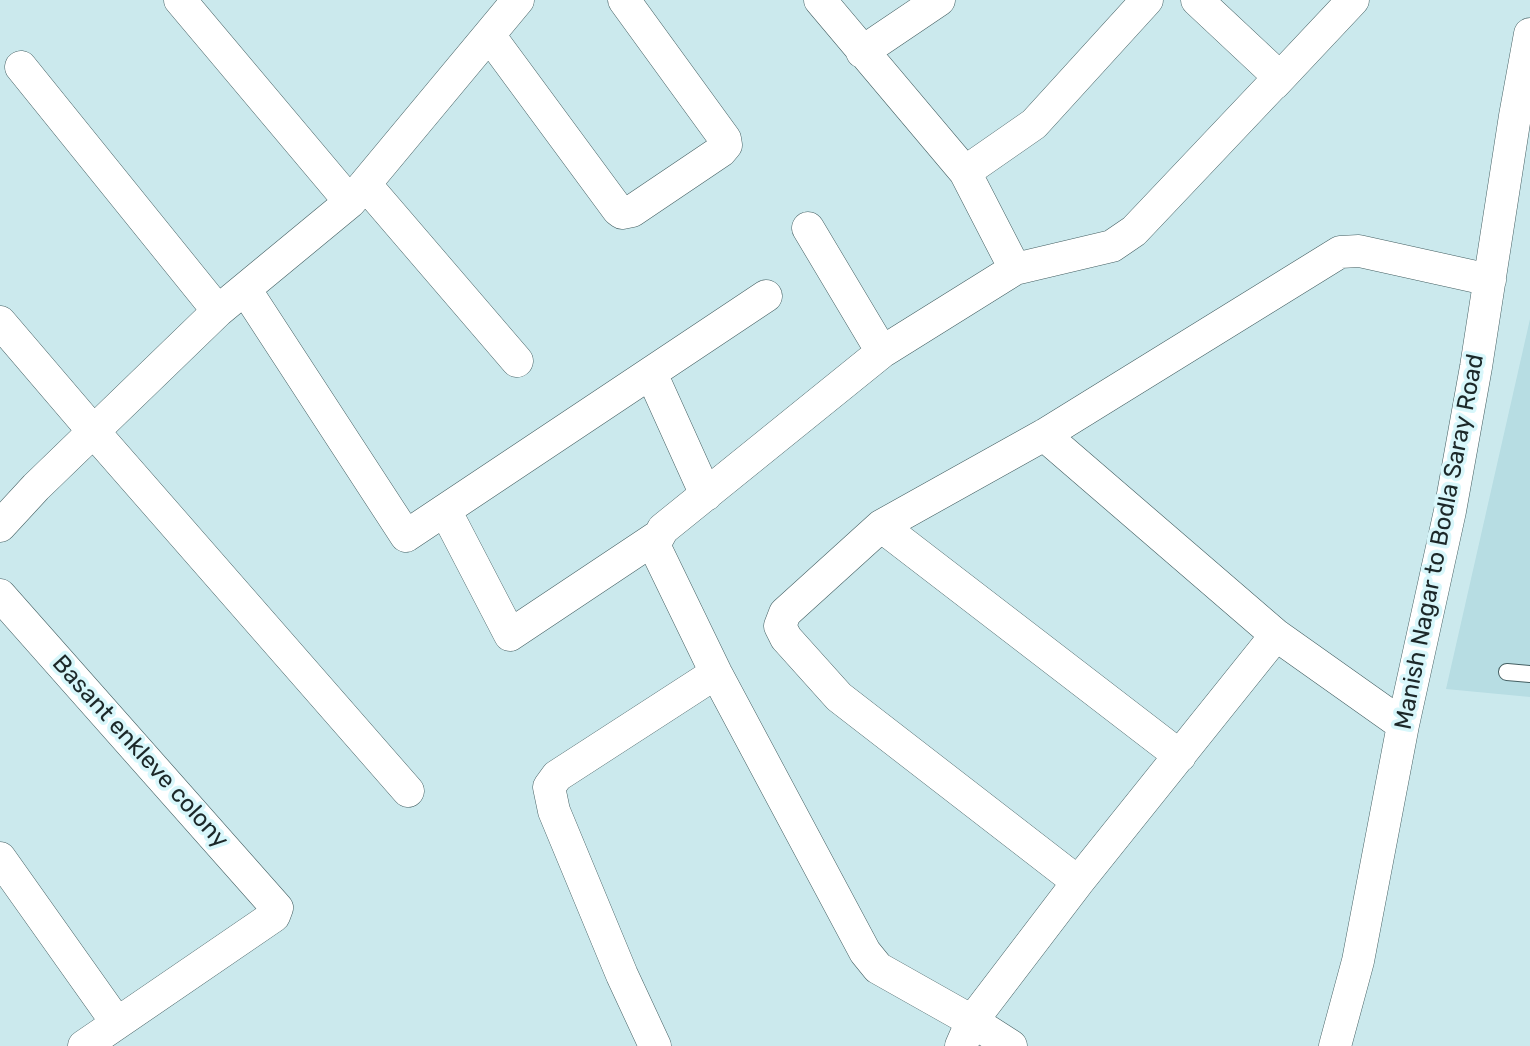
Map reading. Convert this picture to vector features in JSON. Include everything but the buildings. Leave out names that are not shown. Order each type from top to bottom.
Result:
[{"type":"street","points":[[180,0],[517,362]]},
{"type":"street","points":[[0,526],[218,311],[357,193],[518,0]]},
{"type":"street","points":[[489,35],[618,210],[622,213],[632,212],[726,145],[725,139],[624,0]]},
{"type":"street","points":[[820,0],[965,172],[1015,269]]},
{"type":"street","points":[[862,52],[939,0]]},
{"type":"street","points":[[965,172],[1034,124],[1147,0]]},
{"type":"street","points":[[1197,0],[1276,74],[1278,79],[1275,84]]},
{"type":"street","points":[[1011,1046],[966,1033],[878,968],[866,952],[716,673],[654,545],[663,529],[882,352],[1015,269],[1112,246],[1134,231],[1353,0]]},
{"type":"street","name":"Manish Nagar to Bodla Saray Road","points":[[1335,1046],[1358,961],[1403,725],[1450,511],[1530,34]]},
{"type":"street","points":[[21,67],[218,311]]},
{"type":"street","points":[[808,228],[882,352]]},
{"type":"street","points":[[1078,882],[839,697],[786,638],[780,626],[785,613],[881,526],[1044,435],[1340,252],[1360,251],[1490,280]]},
{"type":"street","points":[[245,289],[406,536],[766,296]]},
{"type":"street","points":[[0,322],[408,791]]},
{"type":"street","points":[[651,373],[706,495]]},
{"type":"street","points":[[1044,435],[1276,635],[1403,725]]},
{"type":"street","points":[[445,510],[510,635],[657,537]]},
{"type":"street","points":[[881,526],[1180,756]]},
{"type":"street","name":"Basant enkleve colony","points":[[0,595],[255,880],[278,911],[117,1024]]},
{"type":"street","points":[[966,1033],[1078,882],[1276,635]]},
{"type":"street","points":[[655,1046],[622,975],[554,811],[550,788],[556,776],[716,673]]},
{"type":"street","points":[[0,858],[117,1024],[84,1046]]},
{"type":"lane","points":[[1507,672],[1530,674]]},
{"type":"shaded area","points":[[1530,319],[1530,697],[1446,689]]}]
